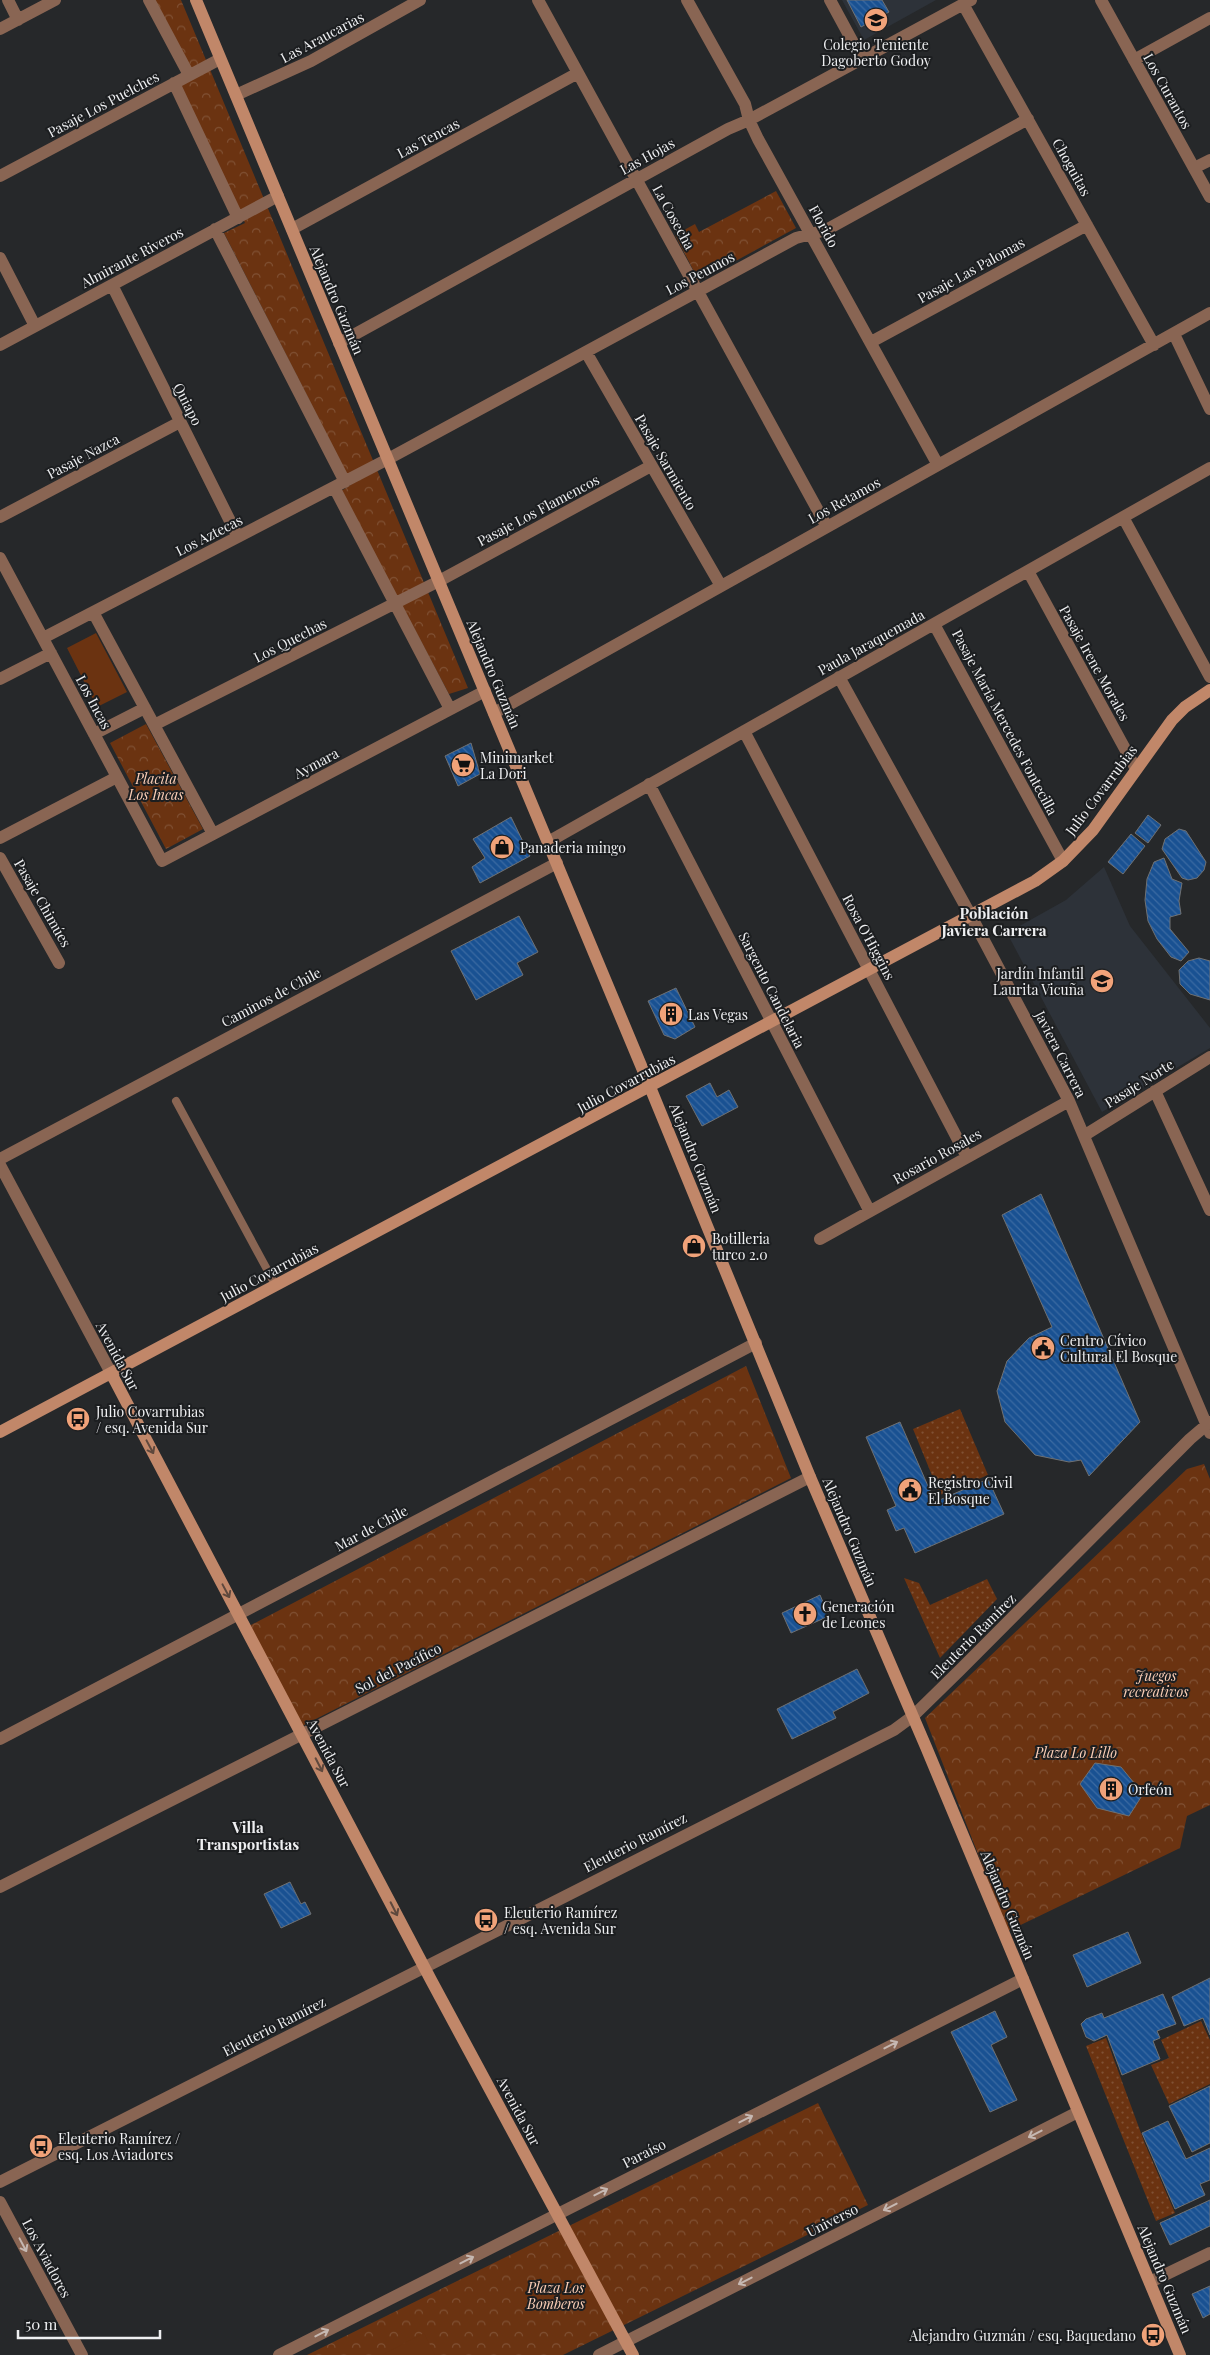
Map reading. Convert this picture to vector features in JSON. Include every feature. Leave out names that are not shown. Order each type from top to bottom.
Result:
[{"type":"street","points":[[8,0],[18,20]]},
{"type":"street","points":[[0,29],[55,0]]},
{"type":"street","points":[[149,0],[189,75]]},
{"type":"street","name":"Alejandro Guzmán","points":[[196,0],[557,863],[810,1477],[913,1716],[1180,2355]]},
{"type":"street","name":"Las Araucarias","points":[[236,96],[311,61],[420,0]]},
{"type":"street","name":"La Cosecha","points":[[538,0],[827,527]]},
{"type":"street","name":"Florido","points":[[687,0],[745,104],[749,120],[938,465]]},
{"type":"street","points":[[830,0],[862,59]]},
{"type":"street","name":"Los Curantos","points":[[1101,0],[1210,198]]},
{"type":"street","name":"Las Hojas","points":[[339,343],[728,129],[749,120],[967,2]]},
{"type":"street","name":"Choguitas","points":[[967,2],[1028,119],[1154,345]]},
{"type":"street","points":[[1134,60],[1210,18]]},
{"type":"street","name":"Pasaje Los Puelches","points":[[0,176],[220,59]]},
{"type":"street","name":"Las Tencas","points":[[292,229],[578,73]]},
{"type":"street","points":[[174,83],[238,218]]},
{"type":"street","name":"Los Peumos","points":[[388,459],[796,238],[826,230],[1028,119]]},
{"type":"street","points":[[1194,168],[1210,160]]},
{"type":"street","name":"Almirante Riveros","points":[[0,344],[278,196]]},
{"type":"street","name":"Pasaje Las Palomas","points":[[871,342],[1086,225]]},
{"type":"street","points":[[215,229],[339,484],[394,604],[450,709]]},
{"type":"street","points":[[0,258],[35,326]]},
{"type":"street","name":"Quiapo","points":[[112,285],[238,537]]},
{"type":"street","name":"Los Retamos","points":[[494,713],[1210,314]]},
{"type":"street","points":[[1174,334],[1210,408]]},
{"type":"street","name":"Pasaje Sarmiento","points":[[586,352],[721,586]]},
{"type":"street","name":"Pasaje Nazca","points":[[0,517],[180,422]]},
{"type":"street","name":"Los Aztecas","points":[[43,638],[388,459]]},
{"type":"street","name":"Pasaje Los Flamencos","points":[[439,581],[651,466]]},
{"type":"street","name":"Paula Jaraquemada","points":[[548,842],[1210,468]]},
{"type":"street","points":[[1123,517],[1210,677]]},
{"type":"street","name":"Los Incas","points":[[0,558],[162,860]]},
{"type":"street","name":"Pasaje Irene Morales","points":[[1028,571],[1136,769]]},
{"type":"street","name":"Los Quechas","points":[[154,725],[439,581]]},
{"type":"street","points":[[93,612],[213,834]]},
{"type":"street","name":"Pasaje María Mercedes Fontecilla","points":[[934,624],[1063,861]]},
{"type":"street","points":[[0,679],[51,653]]},
{"type":"street","name":"Javiera Carrera","points":[[839,677],[971,916],[1069,1101],[1209,1426]]},
{"type":"street","name":"Julio Covarrubias","points":[[0,1432],[1035,881],[1063,861],[1093,830],[1172,720],[1185,707],[1210,690]]},
{"type":"street","name":"Aymara","points":[[162,860],[485,691]]},
{"type":"street","points":[[94,734],[145,708]]},
{"type":"street","name":"Rosa O'Higgins","points":[[744,731],[967,1157]]},
{"type":"street","points":[[0,838],[117,777]]},
{"type":"street","name":"Sargento Candelaria","points":[[649,784],[869,1210]]},
{"type":"street","name":"Pasaje Chimúes","points":[[0,858],[60,963]]},
{"type":"street","name":"Caminos de Chile","points":[[0,1159],[557,863]]},
{"type":"street","name":"Pasaje Norte","points":[[1084,1135],[1210,1057]]},
{"type":"street","points":[[1154,1091],[1210,1210]]},
{"type":"street","name":"Rosario Rosales","points":[[820,1239],[869,1210],[1069,1101]]},
{"type":"street","name":"Avenida Sur","points":[[0,1165],[424,1967],[633,2355]]},
{"type":"street","name":"Mar de Chile","points":[[0,1739],[756,1344]]},
{"type":"street","name":"Eleuterio Ramírez","points":[[0,2182],[894,1730],[913,1716],[1209,1426]]},
{"type":"street","name":"Sol del Pacífico","points":[[0,1886],[810,1477]]},
{"type":"street","name":"Paraíso","points":[[279,2355],[1023,1979]]},
{"type":"street","name":"Universo","points":[[599,2355],[1078,2112]]},
{"type":"street","name":"Los Aviadores","points":[[0,2202],[82,2355]]},
{"type":"street","points":[[1150,2282],[1210,2253]]},
{"type":"lane","points":[[176,1101],[276,1286]]},
{"type":"shaded area","name":"Colegio Teniente Dagoberto Godoy","points":[[842,0],[936,0],[864,40]]},
{"type":"shaded area","name":"Jardín Infantil Laurita Vicuña","points":[[1104,867],[1130,926],[1210,1028],[1210,1048],[1102,1112],[1007,933],[1066,900]]},
{"type":"green space","points":[[152,0],[181,0],[468,688],[449,694],[341,491],[352,484],[224,233],[245,223],[179,84],[195,76]]},
{"type":"green space","points":[[776,191],[796,228],[699,281],[675,235],[695,224],[699,232]]},
{"type":"green space","points":[[96,633],[127,692],[97,707],[67,648]]},
{"type":"green space","name":"Placita Los Incas","points":[[146,724],[203,829],[166,849],[110,743]]},
{"type":"green space","points":[[746,1366],[791,1478],[302,1726],[249,1626]]},
{"type":"green space","points":[[960,1409],[988,1475],[940,1495],[913,1429]]},
{"type":"green space","name":"Plaza Lo Lillo","points":[[1204,1464],[1210,1479],[1210,1805],[1187,1816],[1180,1848],[1008,1931],[925,1718],[1187,1469]]},
{"type":"green space","points":[[904,1578],[919,1583],[930,1605],[987,1579],[997,1599],[940,1658]]},
{"type":"green space","points":[[1201,2021],[1210,2040],[1210,2084],[1169,2104],[1151,2065],[1169,2058],[1161,2040]]},
{"type":"green space","points":[[1106,2038],[1145,2144],[1175,2213],[1156,2221],[1086,2046]]},
{"type":"green space","name":"Plaza Los Bomberos","points":[[818,2103],[868,2205],[563,2355],[307,2355]]},
{"type":"green space","points":[[424,2333],[435,2355],[382,2355]]},
{"type":"building","points":[[847,0],[882,0],[889,12],[861,27]]},
{"type":"building","name":"Minimarket La Dori","points":[[471,743],[480,774],[458,786],[445,756]]},
{"type":"building","points":[[1148,815],[1161,825],[1148,843],[1135,833]]},
{"type":"building","name":"Panaderia mingo","points":[[511,817],[530,856],[480,883],[472,867],[485,858],[473,839]]},
{"type":"building","points":[[1179,829],[1186,831],[1206,862],[1204,870],[1197,878],[1188,880],[1182,878],[1162,849],[1165,839]]},
{"type":"building","points":[[1131,834],[1145,846],[1123,874],[1108,862]]},
{"type":"building","points":[[1164,858],[1172,879],[1182,883],[1179,901],[1181,914],[1170,917],[1170,929],[1189,952],[1181,961],[1171,957],[1157,939],[1148,921],[1145,900],[1147,879],[1154,862]]},
{"type":"building","points":[[519,916],[538,952],[517,963],[523,975],[476,1000],[451,951]]},
{"type":"building","points":[[1199,958],[1210,961],[1210,1000],[1190,994],[1180,984],[1179,970],[1188,961]]},
{"type":"building","name":"Las Vegas","points":[[676,988],[695,1027],[675,1039],[664,1035],[648,1001]]},
{"type":"building","points":[[710,1083],[717,1097],[729,1090],[738,1107],[702,1126],[686,1096]]},
{"type":"building","points":[[1041,1194],[1140,1422],[1089,1476],[1081,1460],[1069,1462],[1035,1455],[1005,1422],[997,1391],[1007,1361],[1029,1338],[1052,1327],[1002,1215]]},
{"type":"building","name":"Registro Civil El Bosque","points":[[900,1422],[935,1502],[988,1479],[1004,1514],[915,1553],[904,1528],[896,1531],[887,1510],[896,1506],[866,1437]]},
{"type":"building","name":"Generación de Leones","points":[[820,1595],[829,1616],[791,1633],[782,1613]]},
{"type":"building","points":[[857,1669],[869,1693],[833,1712],[836,1718],[792,1739],[777,1709]]},
{"type":"building","name":"Orfeón","points":[[1095,1763],[1121,1767],[1143,1794],[1129,1816],[1097,1808],[1080,1784]]},
{"type":"building","points":[[290,1882],[301,1904],[305,1902],[311,1914],[281,1928],[264,1894]]},
{"type":"building","points":[[1128,1932],[1141,1963],[1087,1987],[1073,1955]]},
{"type":"building","points":[[1210,1978],[1210,2035],[1203,2018],[1184,2026],[1172,1997]]},
{"type":"building","points":[[1163,1994],[1176,2024],[1157,2031],[1160,2038],[1153,2041],[1160,2059],[1122,2075],[1107,2035],[1094,2041],[1086,2037],[1081,2024],[1086,2019],[1102,2013],[1104,2018]]},
{"type":"building","points":[[995,2011],[1007,2037],[991,2045],[1017,2100],[990,2112],[951,2032]]},
{"type":"building","points":[[1210,2086],[1210,2143],[1192,2152],[1169,2106]]},
{"type":"building","points":[[1168,2121],[1186,2159],[1210,2148],[1210,2180],[1200,2184],[1205,2195],[1175,2209],[1142,2133]]},
{"type":"building","points":[[1210,2200],[1210,2226],[1170,2245],[1160,2223]]},
{"type":"building","points":[[1210,2286],[1210,2314],[1203,2318],[1192,2294]]},
{"type":"place","name":"Colegio Teniente Dagoberto Godoy","points":[[876,20]]},
{"type":"place","name":"Minimarket La Dori","points":[[463,765]]},
{"type":"place","name":"Panaderia mingo","points":[[502,847]]},
{"type":"place","name":"Jardín Infantil Laurita Vicuña","points":[[1102,981]]},
{"type":"place","name":"Las Vegas","points":[[671,1014]]},
{"type":"place","name":"Botilleria turco 2.0","points":[[694,1246]]},
{"type":"place","name":"Centro Cívico Cultural El Bosque","points":[[1043,1348]]},
{"type":"place","name":"Julio Covarrubias / esq. Avenida Sur","points":[[78,1419]]},
{"type":"place","name":"Registro Civil El Bosque","points":[[910,1490]]},
{"type":"place","name":"Generación de Leones","points":[[805,1614]]},
{"type":"place","name":"Orfeón","points":[[1111,1789]]},
{"type":"place","name":"Eleuterio Ramírez / esq. Avenida Sur","points":[[486,1920]]},
{"type":"place","name":"Eleuterio Ramírez / esq. Los Aviadores","points":[[41,2146]]},
{"type":"place","name":"Alejandro Guzmán / esq. Baquedano","points":[[1153,2335]]},
{"type":"district","name":"Población Javiera Carrera","points":[[994,922]]},
{"type":"district","name":"Villa Transportistas","points":[[248,1836]]},
{"type":"park label","name":"Juegos recreativos","points":[[1156,1684]]}]
